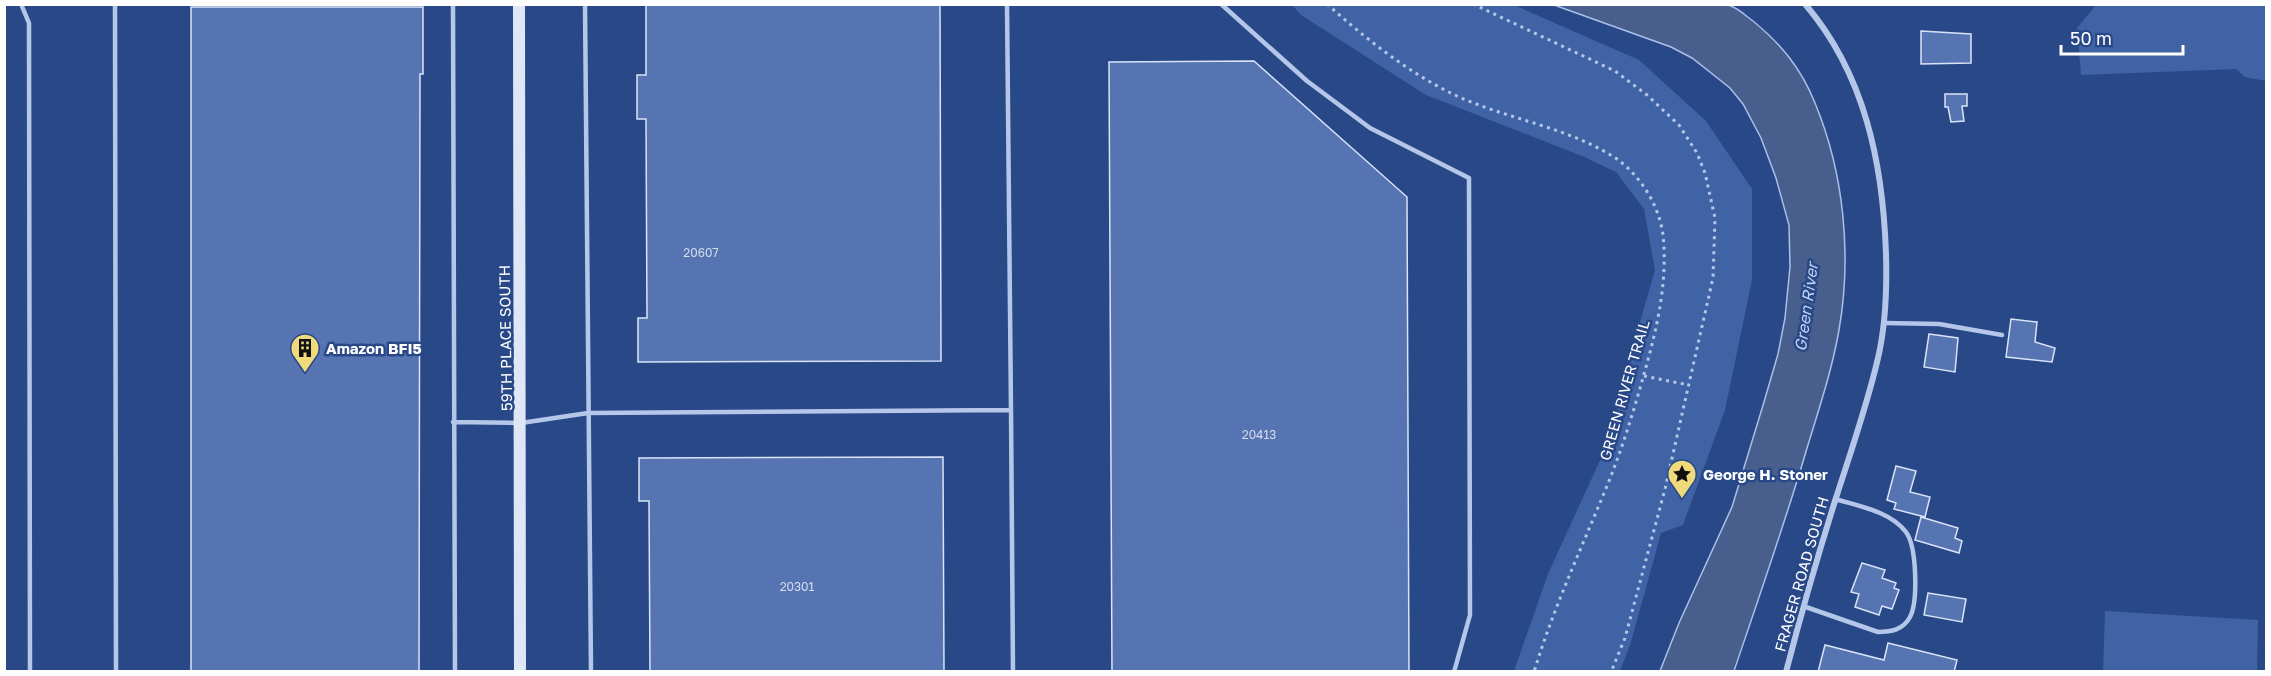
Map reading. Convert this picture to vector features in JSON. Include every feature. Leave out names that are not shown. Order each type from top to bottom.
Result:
[{"type":"street","name":"59TH PLACE SOUTH","points":[[519,4],[520,672]]},
{"type":"street","name":"FRAGER ROAD SOUTH","points":[[1786,672],[1803,606],[1876,367],[1884,323],[1886,292],[1885,228],[1872,138],[1855,86],[1844,63],[1820,22],[1804,4]]},
{"type":"lane","points":[[21,4],[29,23],[30,672]]},
{"type":"lane","points":[[115,4],[116,672]]},
{"type":"lane","points":[[453,4],[455,672]]},
{"type":"lane","points":[[585,4],[591,672]]},
{"type":"lane","points":[[1007,4],[1013,672]]},
{"type":"lane","points":[[1221,4],[1307,81],[1370,128],[1469,178],[1470,615],[1454,672]]},
{"type":"lane","points":[[1884,323],[1939,324],[2002,335]]},
{"type":"lane","points":[[453,422],[521,423],[588,413],[1011,410]]},
{"type":"lane","points":[[1803,606],[1878,632],[1891,632],[1903,627],[1911,616],[1916,563],[1913,547],[1906,532],[1894,521],[1881,514],[1835,499]]},
{"type":"path","name":"GREEN RIVER TRAIL","points":[[1327,4],[1355,29],[1404,64],[1456,95],[1590,144],[1611,155],[1632,172],[1647,192],[1658,215],[1662,234],[1661,294],[1657,326],[1644,376],[1610,479],[1557,604],[1534,672]]},
{"type":"path","points":[[1473,4],[1615,71],[1647,95],[1679,125],[1697,153],[1705,172],[1715,218],[1713,278],[1689,386],[1665,489],[1625,638],[1611,672]]},
{"type":"path","points":[[1644,376],[1689,386]]},
{"type":"shaded area","points":[[1292,5],[1514,5],[1639,60],[1706,121],[1752,189],[1752,280],[1725,410],[1683,525],[1661,533],[1631,642],[1620,671],[1514,671],[1548,574],[1612,434],[1629,360],[1655,270],[1644,209],[1616,172],[1582,156],[1426,95],[1301,15]]},
{"type":"shaded area","points":[[2096,5],[2266,5],[2266,81],[2245,77],[2236,69],[2081,75],[2077,28]]},
{"type":"shaded area","points":[[2105,611],[2258,620],[2257,671],[2103,671]]},
{"type":"water","name":"Green River","points":[[1716,3],[1734,7],[1773,39],[1797,68],[1815,103],[1833,157],[1843,215],[1845,244],[1843,302],[1836,347],[1802,465],[1734,671],[1660,671],[1679,623],[1732,507],[1778,354],[1785,318],[1790,267],[1789,225],[1776,178],[1761,138],[1743,104],[1730,88],[1692,58],[1671,47],[1554,5]]},
{"type":"building","points":[[646,4],[940,4],[941,361],[638,362],[638,318],[647,318],[646,119],[637,119],[637,75],[646,75]]},
{"type":"building","name":"Amazon BFI5","points":[[191,7],[423,7],[423,74],[420,74],[419,672],[191,672]]},
{"type":"building","points":[[1921,31],[1971,34],[1971,63],[1921,64]]},
{"type":"building","points":[[1254,61],[1407,197],[1409,672],[1112,672],[1109,62]]},
{"type":"building","points":[[1945,94],[1967,94],[1967,106],[1962,106],[1964,121],[1951,122],[1948,107],[1945,107]]},
{"type":"building","points":[[2011,319],[2037,322],[2035,342],[2055,348],[2052,362],[2006,357]]},
{"type":"building","points":[[1929,334],[1958,338],[1955,372],[1924,367]]},
{"type":"building","points":[[943,457],[944,672],[650,672],[649,501],[639,501],[639,458]]},
{"type":"building","points":[[1896,466],[1916,471],[1910,492],[1930,497],[1925,517],[1894,509],[1896,503],[1887,500]]},
{"type":"building","points":[[1921,517],[1958,528],[1955,538],[1962,541],[1959,553],[1915,540]]},
{"type":"building","points":[[1862,563],[1885,570],[1882,578],[1896,583],[1894,588],[1899,590],[1892,609],[1882,606],[1879,615],[1855,607],[1859,594],[1851,592]]},
{"type":"building","points":[[1928,593],[1966,599],[1962,622],[1924,615]]},
{"type":"building","points":[[1888,643],[1957,660],[1954,672],[1818,672],[1825,645],[1884,660]]},
{"type":"place","name":"Amazon BFI5","points":[[305,374]]},
{"type":"place","name":"George H. Stoner","points":[[1682,500]]}]
